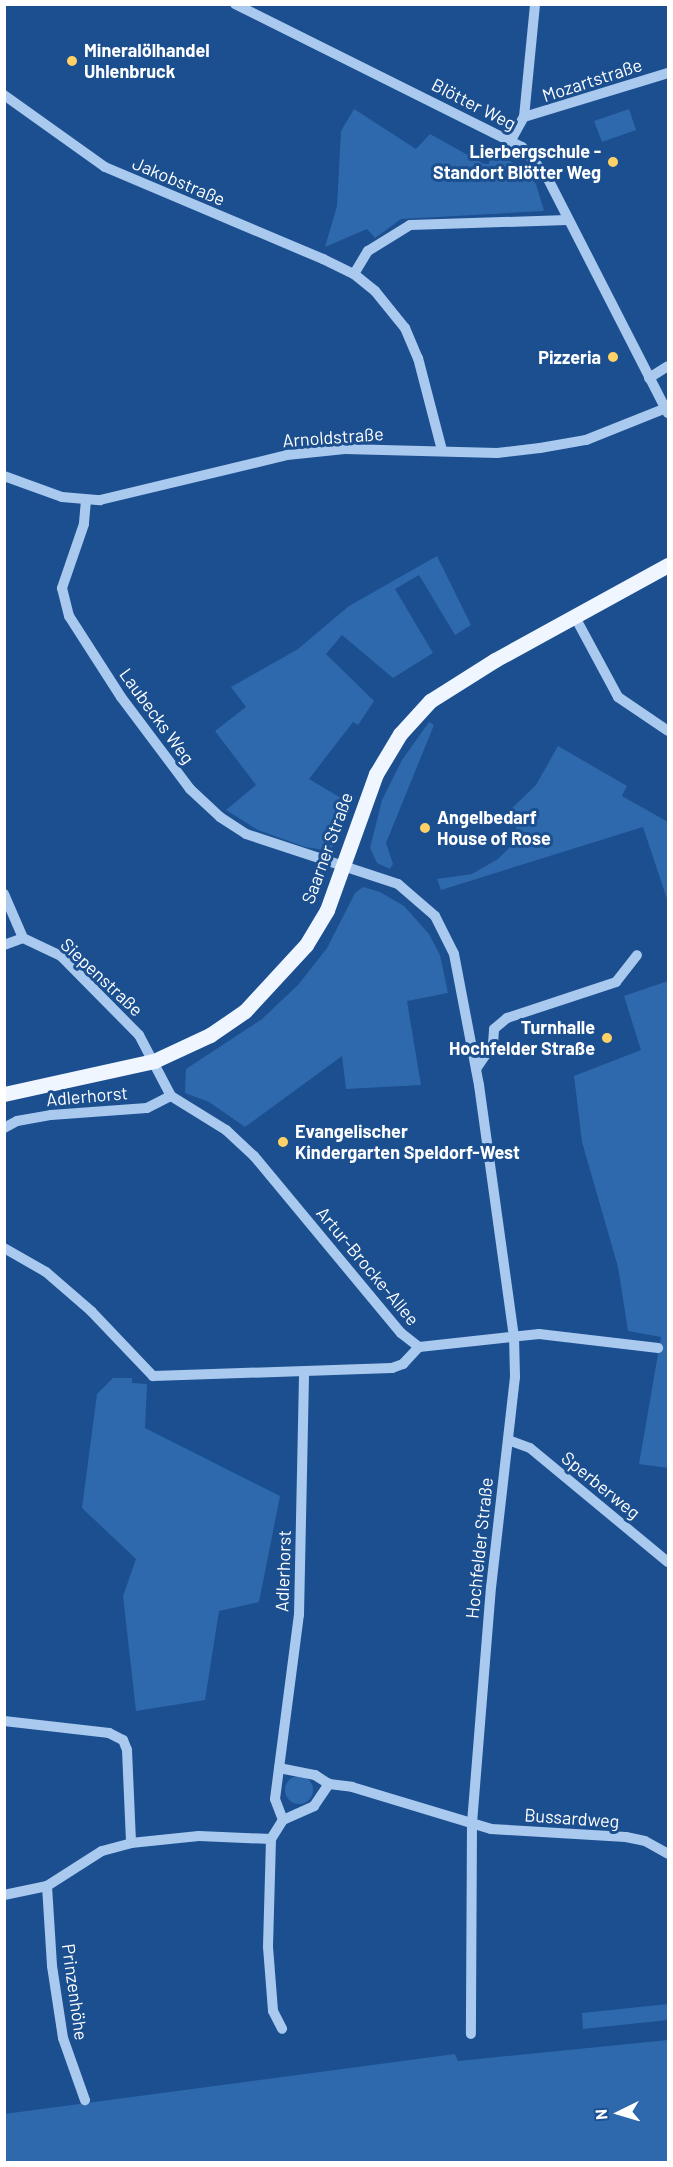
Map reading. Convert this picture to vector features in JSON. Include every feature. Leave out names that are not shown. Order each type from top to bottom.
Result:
[{"type":"main road","name":"Saarner Straße","points":[[4,1094],[154,1061],[210,1035],[245,1011],[278,979],[327,910],[345,866],[376,774],[400,734],[430,701],[480,668],[667,564]]},
{"type":"street","name":"Blötter Weg","points":[[235,4],[511,140],[535,160],[667,410]]},
{"type":"street","points":[[511,140],[524,117],[535,4]]},
{"type":"street","name":"Mozartstraße","points":[[524,117],[669,73]]},
{"type":"street","name":"Jakobstraße","points":[[4,95],[105,167],[354,274],[392,309],[405,328],[418,358],[442,450]]},
{"type":"street","points":[[354,274],[368,251],[410,225],[567,220]]},
{"type":"street","points":[[649,378],[669,366]]},
{"type":"street","name":"Arnoldstraße","points":[[4,476],[62,497],[86,500],[117,497],[287,455],[345,449],[497,453],[586,440],[667,410]]},
{"type":"street","name":"Laubecks Weg","points":[[86,500],[84,524],[62,588],[64,600],[69,616],[121,697],[190,789],[220,817],[246,834],[311,858],[345,866]]},
{"type":"street","points":[[575,617],[618,697],[669,731]]},
{"type":"street","name":"Hochfelder Straße","points":[[345,866],[398,884],[435,916],[454,954],[477,1069],[514,1336],[508,1440],[491,1587],[472,1822],[471,2034]]},
{"type":"street","points":[[4,894],[23,938],[4,945]]},
{"type":"street","name":"Siepenstraße","points":[[23,938],[61,956],[139,1035],[154,1061]]},
{"type":"street","points":[[477,1069],[493,1044],[494,1029],[507,1018],[616,982],[637,955]]},
{"type":"street","points":[[154,1061],[171,1096]]},
{"type":"street","name":"Adlerhorst","points":[[4,1128],[17,1121],[51,1115],[147,1108],[171,1096]]},
{"type":"street","name":"Artur-Brocke-Allee","points":[[171,1096],[226,1130],[254,1156],[401,1333],[419,1347],[514,1336],[550,1335],[658,1348]]},
{"type":"street","points":[[4,1248],[46,1272],[91,1311],[153,1377],[392,1368],[404,1364],[419,1347]]},
{"type":"street","name":"Adlerhorst","points":[[279,1768],[299,1615],[304,1373]]},
{"type":"street","name":"Sperberweg","points":[[508,1440],[530,1449],[669,1562]]},
{"type":"street","points":[[4,1721],[109,1733],[123,1740],[127,1750],[131,1843]]},
{"type":"street","points":[[283,1820],[275,1799],[279,1768],[315,1775],[329,1784],[352,1787],[472,1822]]},
{"type":"street","points":[[282,2029],[273,2011],[268,1947],[271,1839],[283,1820],[314,1806],[329,1784]]},
{"type":"street","name":"Bussardweg","points":[[472,1822],[491,1829],[645,1841],[669,1854]]},
{"type":"street","points":[[4,1895],[47,1886],[102,1851],[131,1843],[199,1836],[271,1839]]},
{"type":"street","name":"Prinzenhöhe","points":[[47,1886],[52,1966],[63,2038],[85,2100]]},
{"type":"shaded area","points":[[354,109],[416,149],[430,134],[484,164],[489,164],[490,151],[519,166],[536,184],[544,211],[401,219],[375,238],[367,229],[325,247],[337,206],[341,131]]},
{"type":"shaded area","points":[[629,109],[636,130],[602,142],[594,121]]},
{"type":"shaded area","points":[[437,556],[471,625],[455,635],[419,575],[395,589],[433,653],[393,678],[342,635],[326,654],[374,701],[358,725],[353,722],[309,779],[346,801],[331,851],[305,847],[258,830],[226,810],[256,785],[215,731],[246,707],[231,687],[298,649],[349,606]]},
{"type":"shaded area","points":[[429,722],[434,725],[386,843],[393,864],[390,869],[377,863],[370,848],[382,800],[402,760]]},
{"type":"shaded area","points":[[558,746],[627,786],[622,796],[668,822],[668,902],[643,827],[441,890],[437,879],[472,874],[498,859],[513,844],[518,819],[510,810],[536,785]]},
{"type":"shaded area","points":[[363,887],[380,892],[404,906],[429,934],[440,955],[448,993],[407,1001],[421,1085],[346,1089],[342,1056],[245,1127],[209,1102],[185,1093],[186,1069],[262,1019],[298,985],[327,948],[355,893]]},
{"type":"shaded area","points":[[668,981],[668,1468],[639,1464],[661,1337],[628,1331],[618,1267],[582,1142],[574,1076],[641,1050],[624,996]]},
{"type":"shaded area","points":[[113,1378],[132,1378],[132,1383],[147,1384],[145,1428],[280,1496],[259,1602],[219,1611],[205,1700],[136,1711],[123,1596],[136,1559],[82,1508],[97,1394]]},
{"type":"shaded area","points":[[299,1776],[309,1780],[313,1790],[309,1800],[299,1804],[289,1800],[285,1790],[289,1780]]},
{"type":"shaded area","points":[[668,2004],[668,2020],[583,2029],[582,2013]]},
{"type":"shaded area","points":[[668,2040],[668,2162],[5,2162],[4,2114],[455,2054],[458,2061]]},
{"type":"place","name":"Mineralölhandel Uhlenbruck","points":[[72,61]]},
{"type":"place","name":"Lierbergschule - Standort Blötter Weg","points":[[613,162]]},
{"type":"place","name":"Pizzeria","points":[[613,357]]},
{"type":"place","name":"Angelbedarf House of Rose","points":[[425,828]]},
{"type":"place","name":"Turnhalle Hochfelder Straße","points":[[607,1038]]},
{"type":"place","name":"Evangelischer Kindergarten Speldorf-West","points":[[283,1142]]}]
